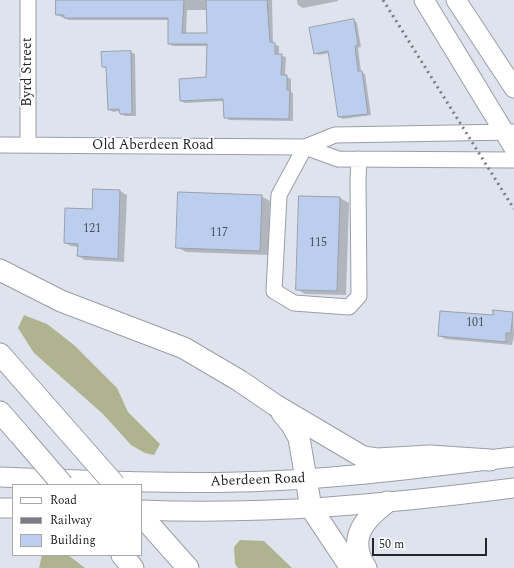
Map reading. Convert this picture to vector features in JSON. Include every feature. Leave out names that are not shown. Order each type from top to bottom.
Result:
[{"type":"highway","points":[[0,270],[61,301],[184,348],[240,381],[275,405],[348,449],[371,459],[430,456],[490,460]]},
{"type":"highway","points":[[0,354],[114,484]]},
{"type":"highway","points":[[275,405],[297,433],[303,453],[312,508],[350,568]]},
{"type":"highway","points":[[0,412],[62,484]]},
{"type":"highway","points":[[366,568],[358,553],[360,534],[364,523],[370,515],[387,502]]},
{"type":"highway","points":[[142,516],[188,568]]},
{"type":"highway","points":[[123,556],[134,568]]},
{"type":"main road","points":[[424,0],[509,132],[514,148]]},
{"type":"main road","points":[[456,0],[514,88]]},
{"type":"main road","name":"Aberdeen Road","points":[[0,477],[183,483],[307,479],[412,470],[514,457]]},
{"type":"main road","name":"Aberdeen Road","points":[[142,510],[253,511],[312,508],[387,502],[514,488]]},
{"type":"main road","points":[[0,508],[12,508]]},
{"type":"street","name":"Byrd Street","points":[[28,0],[28,145]]},
{"type":"street","name":"Old Aberdeen Road","points":[[305,147],[335,134],[509,132]]},
{"type":"street","name":"Old Aberdeen Road","points":[[0,145],[305,147],[338,159],[514,160]]},
{"type":"street","points":[[305,147],[279,195],[274,291],[294,303],[349,307],[359,296],[358,180],[360,159]]},
{"type":"green space","points":[[24,315],[47,324],[74,345],[117,388],[128,412],[160,444],[154,455],[145,453],[131,445],[103,414],[34,353],[18,328]]},
{"type":"green space","points":[[240,540],[264,541],[292,568],[238,568],[235,564],[234,547]]},
{"type":"green space","points":[[42,556],[69,556],[85,568],[39,568]]},
{"type":"building","points":[[56,0],[184,0],[182,33],[207,33],[206,0],[267,0],[270,42],[275,43],[275,54],[282,54],[281,75],[287,75],[287,90],[290,90],[289,119],[224,118],[223,99],[180,101],[179,79],[206,77],[207,44],[168,44],[168,18],[64,18],[64,15],[56,15]]},
{"type":"building","points":[[354,19],[358,45],[355,46],[358,71],[362,71],[368,114],[338,117],[328,51],[314,54],[309,28]]},
{"type":"building","points":[[131,51],[132,114],[120,114],[119,109],[108,110],[106,67],[102,67],[101,52]]},
{"type":"building","points":[[93,189],[120,190],[118,259],[77,256],[78,244],[64,243],[65,208],[92,209]]},
{"type":"building","points":[[178,192],[262,195],[260,251],[176,248]]},
{"type":"building","points":[[299,196],[340,197],[337,291],[296,290]]},
{"type":"building","points":[[493,310],[513,312],[511,333],[506,333],[506,342],[438,336],[440,311],[493,315]]},
{"type":"railway","points":[[383,0],[514,209]]}]
